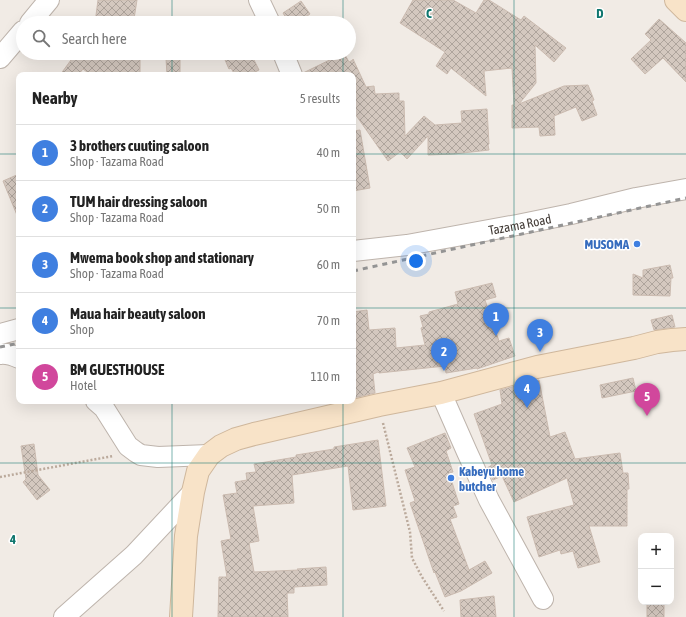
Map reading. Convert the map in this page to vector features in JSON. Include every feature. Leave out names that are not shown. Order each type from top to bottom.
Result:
[{"type":"street","points":[[36,16],[49,0]]},
{"type":"street","points":[[259,0],[267,16]]},
{"type":"street","points":[[676,0],[686,10]]},
{"type":"street","points":[[0,58],[16,39]]},
{"type":"street","points":[[286,60],[291,72]]},
{"type":"street","name":"Tazama Road","points":[[356,252],[407,245],[502,228],[686,188]]},
{"type":"street","points":[[0,334],[16,330]]},
{"type":"street","points":[[181,617],[186,536],[193,492],[198,471],[209,455],[221,446],[236,439],[379,405],[441,393],[537,367],[657,342],[686,339]]},
{"type":"street","points":[[0,354],[16,357]]},
{"type":"street","points":[[441,393],[489,500],[543,599]]},
{"type":"street","points":[[99,404],[104,408],[128,446],[141,455],[158,457],[209,455]]},
{"type":"street","points":[[64,617],[134,556],[193,492]]},
{"type":"path","points":[[379,405],[410,532],[412,558],[422,577],[444,611]]},
{"type":"path","points":[[0,477],[136,452]]},
{"type":"building","points":[[98,0],[137,0],[134,16],[96,16]]},
{"type":"building","points":[[413,0],[453,0],[476,13],[484,0],[489,0],[521,20],[524,16],[566,48],[554,62],[535,45],[536,83],[519,104],[564,86],[588,85],[594,100],[592,101],[597,115],[582,121],[576,107],[554,116],[555,135],[540,136],[539,127],[512,128],[512,105],[514,105],[512,68],[484,71],[486,96],[451,68],[447,74],[436,66],[445,52],[400,23]]},
{"type":"building","points":[[301,1],[310,14],[307,16],[285,16],[283,13]]},
{"type":"building","points":[[659,19],[686,43],[686,82],[663,58],[645,74],[631,59],[651,40],[645,34]]},
{"type":"building","points":[[71,60],[140,60],[140,72],[87,72],[83,69],[80,72],[62,72]]},
{"type":"building","points":[[166,60],[180,60],[180,72],[167,72]]},
{"type":"building","points":[[225,60],[254,60],[259,70],[255,72],[233,72],[231,68],[229,69]]},
{"type":"building","points":[[330,60],[348,60],[349,62],[353,60],[366,87],[374,86],[375,94],[399,93],[399,101],[404,101],[405,136],[424,116],[435,125],[462,123],[461,111],[487,109],[489,150],[428,155],[428,136],[407,159],[400,152],[388,161],[356,115],[356,72],[305,72]]},
{"type":"building","points":[[360,130],[370,188],[356,190],[356,131]]},
{"type":"building","points":[[16,175],[16,213],[3,181]]},
{"type":"building","points":[[670,265],[673,278],[671,278],[670,296],[633,295],[633,274],[643,278],[643,270]]},
{"type":"building","points":[[492,283],[496,297],[485,300],[499,341],[509,338],[515,356],[477,369],[446,373],[445,366],[378,372],[373,374],[375,393],[356,397],[356,312],[367,310],[369,330],[395,328],[396,348],[425,345],[420,316],[458,304],[455,292]]},
{"type":"building","points":[[672,315],[675,327],[654,330],[651,320]]},
{"type":"building","points":[[633,378],[636,391],[602,398],[600,385]]},
{"type":"building","points":[[539,380],[550,437],[565,432],[575,459],[620,453],[623,473],[628,473],[629,489],[627,489],[627,526],[589,526],[600,562],[578,568],[573,551],[561,554],[560,550],[539,557],[527,517],[574,505],[567,478],[514,502],[502,476],[493,480],[487,468],[492,465],[474,414],[502,404],[500,390]]},
{"type":"building","points":[[445,433],[451,448],[446,451],[453,472],[449,473],[459,504],[453,506],[457,517],[450,519],[469,570],[485,561],[492,573],[461,591],[445,597],[435,572],[434,573],[410,503],[415,501],[405,470],[415,467],[407,448]]},
{"type":"building","points":[[378,440],[386,506],[353,510],[348,466],[292,475],[294,503],[253,506],[259,541],[249,543],[254,572],[326,567],[327,585],[294,587],[294,593],[287,593],[288,617],[218,617],[219,577],[227,577],[221,541],[231,539],[223,495],[237,493],[235,482],[247,480],[246,473],[256,472],[254,464],[334,449],[334,447]]},
{"type":"building","points":[[34,444],[38,475],[50,490],[37,500],[23,482],[26,479],[21,446]]},
{"type":"building","points":[[494,596],[496,617],[461,617],[460,600]]},
{"type":"building","points":[[647,605],[664,605],[664,617],[647,617]]},
{"type":"railway","points":[[356,270],[686,198]]},
{"type":"railway","points":[[0,347],[16,344]]},
{"type":"place","name":"MUSOMA","points":[[637,244]]},
{"type":"place","name":"3 brothers cuuting saloon","points":[[496,336]]},
{"type":"place","name":"Mwema book shop and stationary","points":[[540,352]]},
{"type":"place","name":"TUM hair dressing saloon","points":[[444,371]]},
{"type":"place","name":"Maua hair beauty saloon","points":[[527,408]]},
{"type":"place","name":"BM GUESTHOUSE","points":[[647,416]]},
{"type":"place","name":"Kabeyu home butcher","points":[[451,478]]}]
